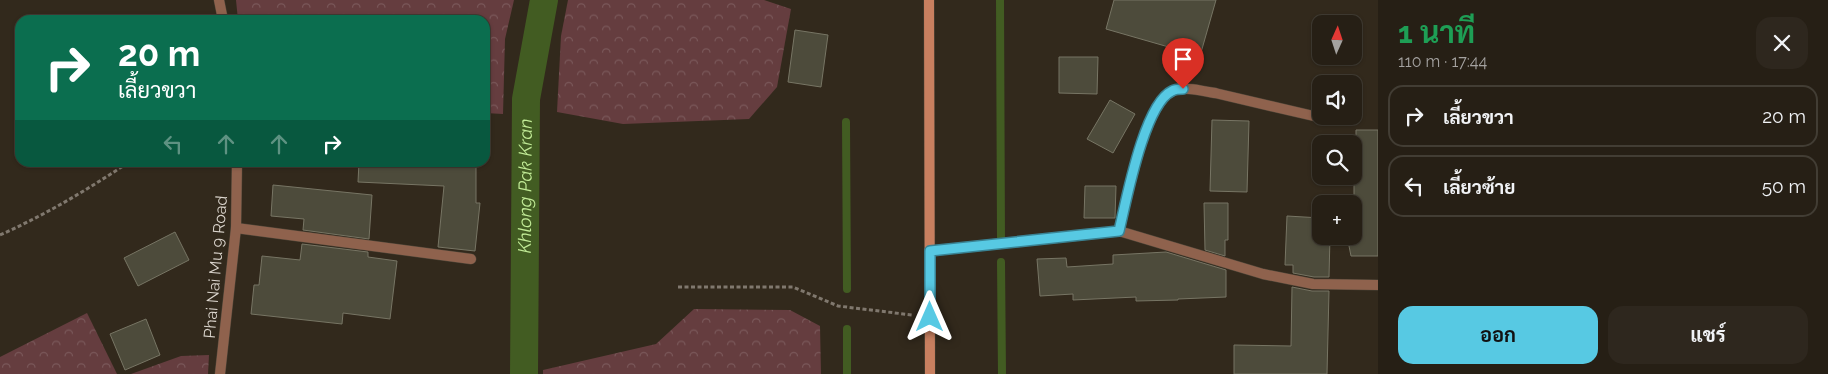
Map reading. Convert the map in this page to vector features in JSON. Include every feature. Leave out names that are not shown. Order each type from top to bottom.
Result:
[{"type":"main road","points":[[929,0],[930,374]]},
{"type":"street","points":[[219,0],[222,15]]},
{"type":"street","points":[[1119,231],[1132,176],[1146,131],[1160,102],[1172,91],[1183,89],[1215,93],[1312,116]]},
{"type":"street","name":"Phai Nai Mu 9 Road","points":[[220,374],[236,228],[237,167]]},
{"type":"street","points":[[236,228],[471,259]]},
{"type":"street","points":[[930,251],[1119,231],[1262,274],[1313,284],[1378,285]]},
{"type":"path","points":[[0,235],[37,218],[77,196],[121,167]]},
{"type":"path","points":[[678,287],[793,287],[838,306],[930,317]]},
{"type":"green space","points":[[236,0],[514,0],[505,39],[503,114],[490,113],[490,15],[238,15]]},
{"type":"green space","points":[[568,0],[764,0],[791,9],[777,87],[749,119],[623,124],[557,112],[561,36]]},
{"type":"green space","points":[[694,309],[790,310],[820,326],[821,374],[543,374],[543,370],[656,344]]},
{"type":"green space","points":[[87,313],[117,374],[0,374],[0,357]]},
{"type":"green space","points":[[209,355],[208,374],[131,374],[181,356]]},
{"type":"building","points":[[1114,0],[1216,0],[1200,56],[1106,29]]},
{"type":"building","points":[[795,30],[828,35],[821,87],[788,82]]},
{"type":"building","points":[[1059,57],[1098,57],[1097,94],[1059,93]]},
{"type":"building","points":[[1110,100],[1135,114],[1113,153],[1087,139]]},
{"type":"building","points":[[1212,120],[1249,121],[1247,192],[1210,191]]},
{"type":"building","points":[[1356,130],[1378,130],[1378,256],[1351,256],[1349,245],[1362,245],[1362,195],[1354,195],[1354,185],[1362,185],[1362,135],[1356,135]]},
{"type":"building","points":[[359,167],[476,167],[476,203],[480,203],[475,251],[438,247],[444,186],[358,182]]},
{"type":"building","points":[[273,185],[372,195],[369,239],[303,230],[304,219],[271,216]]},
{"type":"building","points":[[1085,186],[1116,186],[1115,218],[1084,218]]},
{"type":"building","points":[[1204,203],[1228,203],[1228,240],[1225,240],[1225,256],[1205,250]]},
{"type":"building","points":[[1287,216],[1312,217],[1312,245],[1330,245],[1329,277],[1314,277],[1293,273],[1293,265],[1285,265]]},
{"type":"building","points":[[175,232],[189,260],[138,286],[124,258]]},
{"type":"building","points":[[302,244],[368,252],[368,257],[397,261],[390,319],[343,313],[342,324],[251,314],[254,285],[259,285],[262,256],[300,260]]},
{"type":"building","points":[[1166,252],[1226,270],[1226,297],[1136,301],[1136,297],[1073,300],[1073,294],[1040,296],[1037,259],[1066,258],[1067,267],[1113,264],[1113,255]]},
{"type":"building","points":[[1292,287],[1312,291],[1329,291],[1327,374],[1234,374],[1234,345],[1291,346]]},
{"type":"building","points":[[146,319],[160,355],[125,370],[110,334]]},
{"type":"waterway","name":"Khlong Pak Kran","points":[[524,374],[526,99],[544,0]]},
{"type":"waterway","points":[[1000,0],[1001,239]]},
{"type":"waterway","points":[[846,122],[847,289]]},
{"type":"waterway","points":[[1001,262],[1002,374]]},
{"type":"waterway","points":[[847,329],[847,374]]},
{"type":"route","points":[[930,317],[930,251],[1119,231],[1132,176],[1146,131],[1160,102],[1172,91],[1183,89]]}]
